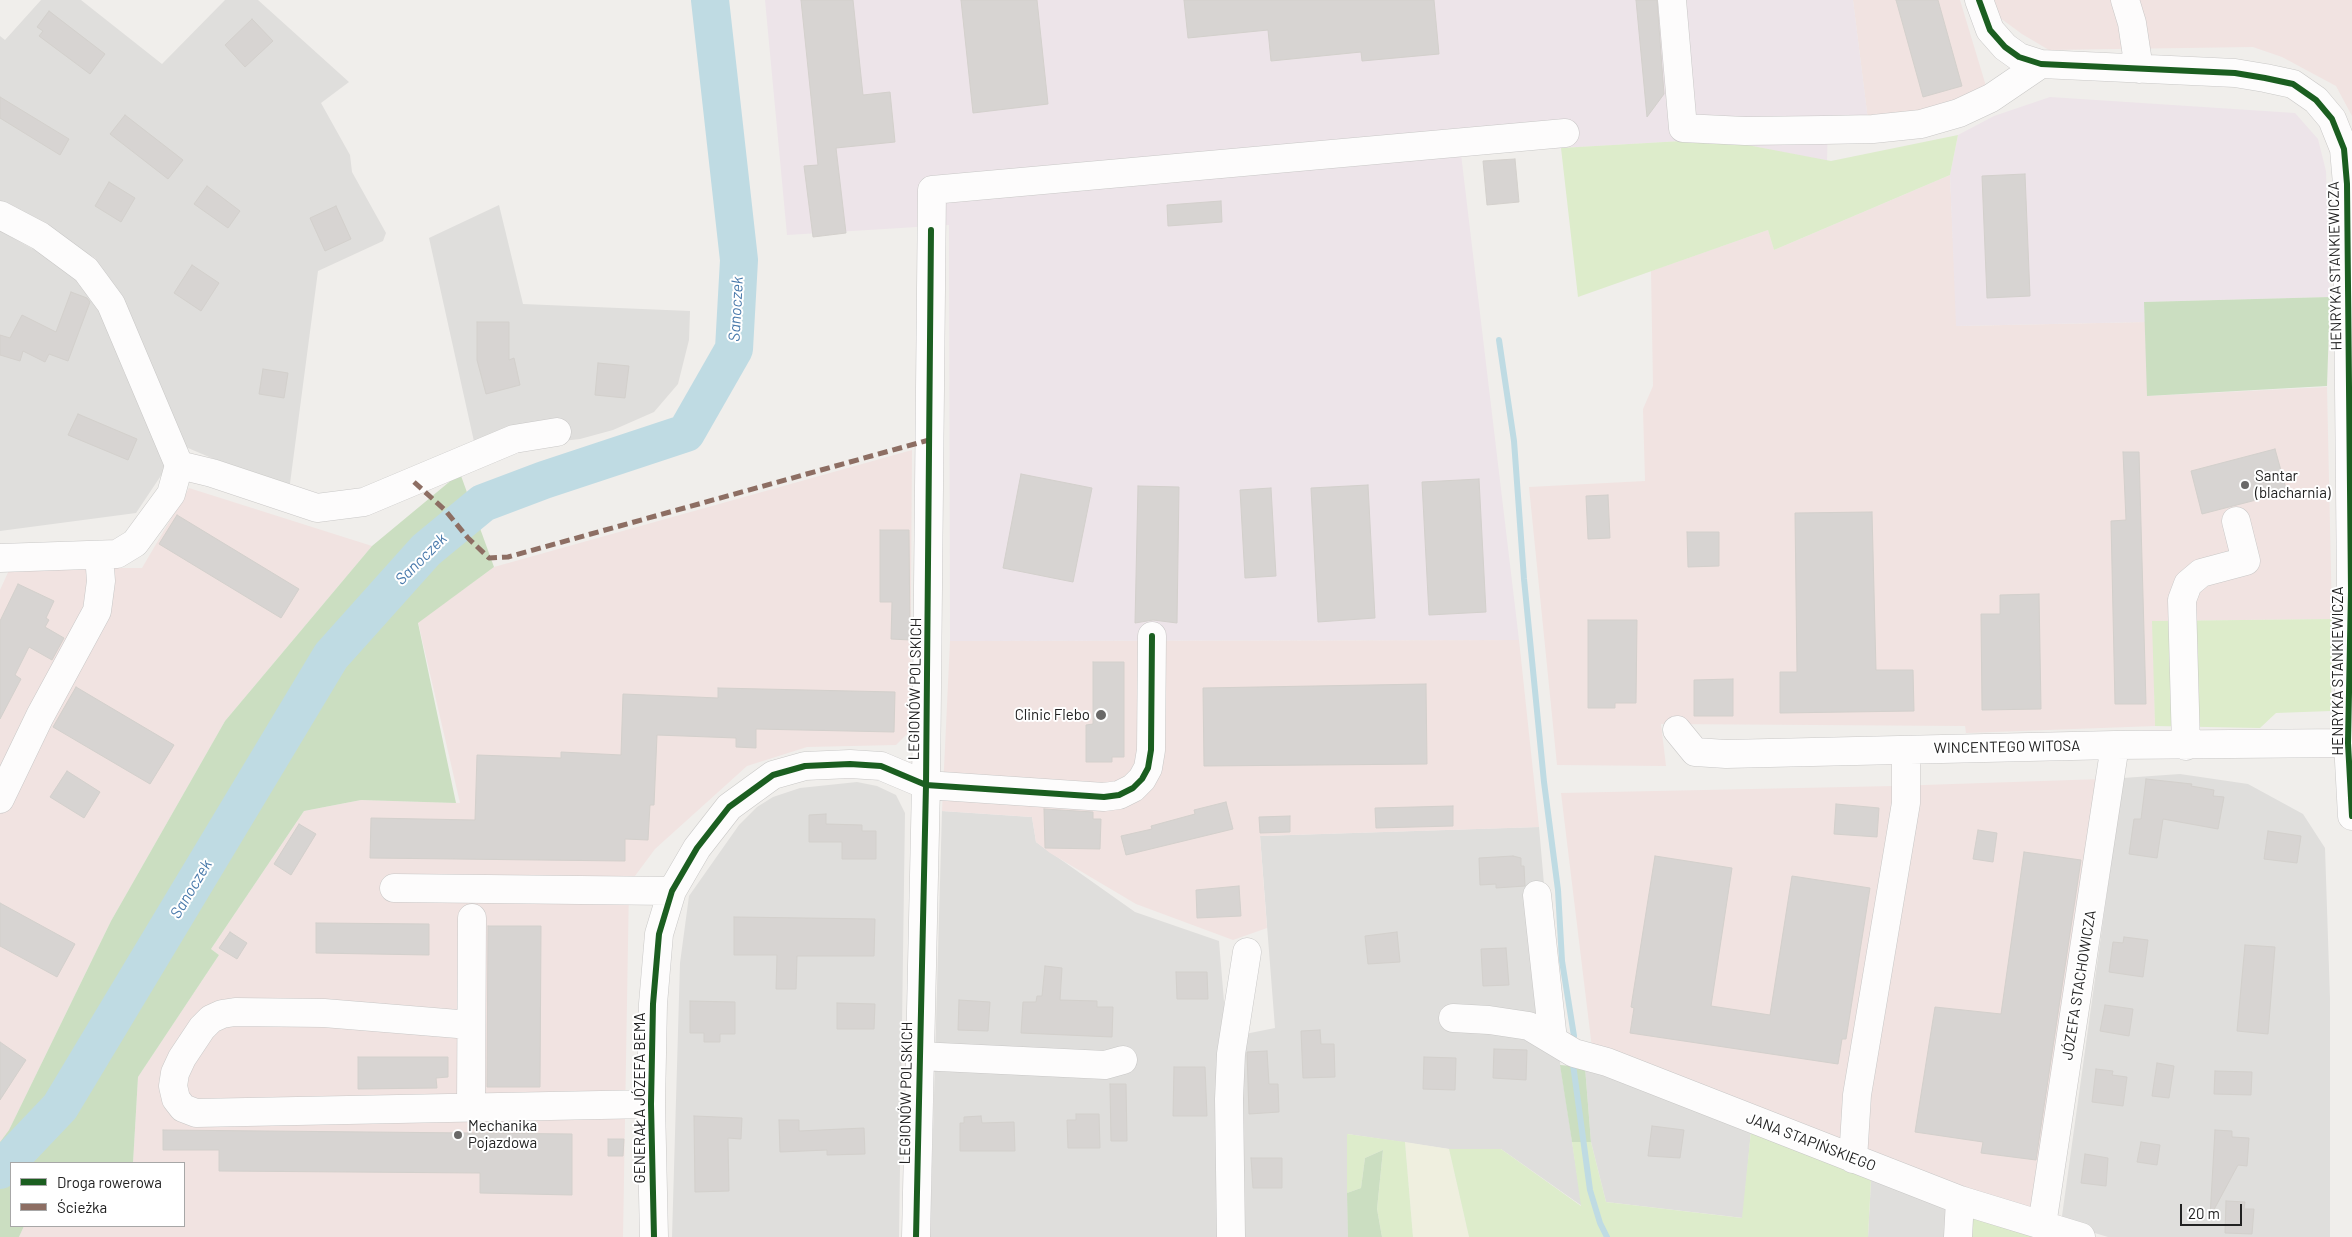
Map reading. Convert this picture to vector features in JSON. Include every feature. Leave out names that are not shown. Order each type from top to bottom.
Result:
[{"type":"street","points":[[1672,0],[1683,128],[1745,131],[1823,130],[1872,129],[1921,124],[1959,113],[1991,98],[2041,64]]},
{"type":"street","name":"HENRYKA STANKIEWICZA","points":[[1979,0],[1990,30],[2005,47],[2019,57],[2041,64],[2235,73],[2265,78],[2293,84],[2316,100],[2332,119],[2344,149],[2350,223],[2351,591],[2348,743],[2352,816]]},
{"type":"street","points":[[2125,0],[2132,23],[2139,68]]},
{"type":"street","name":"LEGIONÓW POLSKICH","points":[[916,1237],[926,784],[932,190],[1565,133]]},
{"type":"street","points":[[0,215],[40,236],[86,270],[111,304],[178,465],[171,494],[136,543],[117,554],[3,563]]},
{"type":"street","points":[[178,465],[212,473],[317,508],[364,502],[514,439],[556,432]]},
{"type":"street","points":[[2186,746],[2182,600],[2188,584],[2201,573],[2246,561],[2236,521]]},
{"type":"street","points":[[0,799],[40,716],[97,611],[101,582],[99,555]]},
{"type":"street","name":"GENERAŁA JÓZEFA BEMA","points":[[654,1237],[651,1104],[653,1004],[659,934],[672,891],[697,848],[729,807],[773,775],[805,766],[850,764],[881,766],[926,784],[1104,797],[1119,795],[1134,788],[1148,768],[1151,750],[1152,636]]},
{"type":"street","name":"WINCENTEGO WITOSA","points":[[1677,730],[1695,752],[1726,754],[2115,745],[2186,746],[2348,743]]},
{"type":"street","name":"JÓZEFA STACHOWICZA","points":[[2042,1225],[2115,745]]},
{"type":"street","points":[[1852,1159],[1857,1095],[1906,803],[1906,750]]},
{"type":"street","points":[[394,888],[672,891]]},
{"type":"street","points":[[1537,895],[1550,1038]]},
{"type":"street","points":[[471,1107],[472,918]]},
{"type":"street","points":[[1231,1237],[1229,1099],[1231,1054],[1247,952]]},
{"type":"street","points":[[470,1025],[324,1013],[235,1012],[222,1014],[211,1019],[202,1028],[175,1072],[173,1086],[176,1099],[183,1108],[196,1112],[651,1104]]},
{"type":"street","name":"JANA STAPIŃSKIEGO","points":[[1453,1018],[1489,1020],[1529,1026],[1574,1053],[1607,1062],[1960,1200],[2081,1237]]},
{"type":"street","points":[[919,1056],[1104,1065],[1123,1060]]},
{"type":"street","points":[[1958,1237],[1960,1200]]},
{"type":"shaded area","points":[[41,0],[81,0],[162,64],[225,0],[258,0],[349,82],[321,103],[350,155],[352,172],[386,233],[383,241],[318,271],[289,491],[181,445],[147,362],[95,258],[0,205],[0,36],[5,40]]},
{"type":"shaded area","points":[[765,0],[1853,0],[1868,120],[1828,121],[1827,161],[1716,139],[1461,154],[1519,640],[950,641],[949,225],[787,235]]},
{"type":"shaded area","points":[[1853,0],[1960,0],[1986,86],[1972,97],[1902,115],[1868,120]]},
{"type":"shaded area","points":[[1989,0],[2352,0],[2352,116],[2336,86],[2282,57],[2253,47],[2049,50],[2022,34],[1992,12]]},
{"type":"shaded area","points":[[2050,97],[2295,113],[2318,139],[2326,171],[2330,297],[2144,302],[2145,322],[1956,326],[1950,175],[1958,135],[1994,116]]},
{"type":"shaded area","points":[[1950,175],[1957,326],[2145,322],[2148,396],[2327,387],[2332,619],[2153,621],[2155,726],[1966,733],[1965,726],[1661,724],[1666,766],[1557,765],[1529,487],[1645,481],[1643,409],[1653,386],[1651,271],[1768,230],[1774,250]]},
{"type":"shaded area","points":[[499,205],[523,304],[690,311],[689,340],[678,384],[654,412],[613,430],[580,439],[544,443],[475,446],[429,238]]},
{"type":"shaded area","points":[[0,231],[64,266],[94,298],[113,338],[124,372],[170,462],[136,513],[0,531]]},
{"type":"shaded area","points":[[912,450],[910,731],[896,745],[807,747],[747,766],[655,849],[629,884],[623,1237],[19,1237],[24,1227],[185,1227],[185,1162],[133,1162],[138,1077],[219,955],[211,949],[304,811],[361,800],[460,803],[418,622],[494,567]]},
{"type":"shaded area","points":[[189,488],[372,546],[225,721],[111,921],[9,1130],[0,1142],[0,590],[10,568],[142,568]]},
{"type":"shaded area","points":[[1519,640],[1539,827],[1260,836],[1267,928],[1233,940],[1136,904],[1050,853],[1036,842],[1032,817],[942,811],[950,641]]},
{"type":"shaded area","points":[[2180,774],[2248,784],[2303,814],[2325,848],[2330,999],[2330,1237],[2108,1237],[2061,1223],[2123,778]]},
{"type":"shaded area","points":[[2102,779],[2037,1215],[1592,1048],[1561,793],[1894,786]]},
{"type":"shaded area","points":[[857,782],[877,786],[896,795],[905,813],[899,1237],[672,1237],[680,963],[689,896],[739,825],[757,807],[773,797],[800,788]]},
{"type":"shaded area","points":[[942,811],[1032,817],[1036,842],[1135,912],[1219,941],[1226,1026],[1224,1237],[930,1237]]},
{"type":"shaded area","points":[[1539,827],[1559,1056],[1582,1206],[1501,1149],[1449,1149],[1347,1134],[1348,1237],[1238,1237],[1240,1035],[1275,1028],[1260,836]]},
{"type":"shaded area","points":[[1585,1067],[1751,1131],[1743,1218],[1606,1202],[1591,1142]]},
{"type":"shaded area","points":[[1871,1179],[1953,1206],[1953,1237],[1868,1237]]},
{"type":"green space","points":[[1958,135],[1950,175],[1774,250],[1768,230],[1578,297],[1561,148],[1716,139],[1831,161]]},
{"type":"green space","points":[[2330,297],[2327,386],[2147,396],[2144,302]]},
{"type":"green space","points":[[460,473],[494,567],[418,623],[456,803],[361,800],[304,811],[211,949],[219,955],[138,1077],[133,1162],[10,1162],[10,1227],[24,1227],[19,1237],[0,1237],[0,1142],[9,1130],[111,921],[225,721],[372,546]]},
{"type":"green space","points":[[2332,619],[2331,711],[2276,713],[2260,728],[2155,726],[2152,621]]},
{"type":"green space","points":[[1560,1065],[1585,1067],[1591,1142],[1572,1142]]},
{"type":"green space","points":[[1751,1131],[1871,1179],[1868,1237],[1469,1237],[1449,1149],[1501,1149],[1581,1206],[1572,1142],[1591,1142],[1606,1202],[1742,1218]]},
{"type":"green space","points":[[1347,1134],[1405,1142],[1413,1237],[1382,1237],[1377,1209],[1383,1150],[1365,1158],[1361,1188],[1347,1193]]},
{"type":"green space","points":[[1405,1142],[1449,1149],[1469,1237],[1413,1237]]},
{"type":"green space","points":[[1383,1150],[1377,1209],[1382,1237],[1348,1237],[1347,1193],[1361,1188],[1365,1158]]},
{"type":"green space","points":[[1970,1216],[2045,1237],[1966,1237]]},
{"type":"building","points":[[801,0],[853,0],[863,95],[890,92],[895,142],[836,148],[846,233],[813,237],[804,166],[818,165]]},
{"type":"building","points":[[961,0],[1037,0],[1048,104],[973,113]]},
{"type":"building","points":[[1184,0],[1434,0],[1439,54],[1362,61],[1361,52],[1271,61],[1268,30],[1188,38]]},
{"type":"building","points":[[1636,0],[1657,0],[1664,94],[1647,117]]},
{"type":"building","points":[[1896,0],[1938,0],[1962,86],[1923,97]]},
{"type":"building","points":[[49,11],[105,54],[90,74],[39,36],[43,31],[37,27]]},
{"type":"building","points":[[252,19],[273,41],[245,67],[225,45]]},
{"type":"building","points":[[0,97],[69,139],[60,155],[0,118]]},
{"type":"building","points":[[125,115],[183,160],[168,179],[110,134]]},
{"type":"building","points":[[1515,159],[1519,202],[1487,205],[1483,161]]},
{"type":"building","points":[[2025,174],[2030,296],[1987,298],[1982,176]]},
{"type":"building","points":[[109,182],[135,198],[121,222],[95,206]]},
{"type":"building","points":[[207,186],[240,211],[228,228],[194,204]]},
{"type":"building","points":[[1221,201],[1222,222],[1168,226],[1167,205]]},
{"type":"building","points":[[336,206],[351,239],[325,251],[310,218]]},
{"type":"building","points":[[192,265],[219,283],[201,311],[174,293]]},
{"type":"building","points":[[71,292],[87,298],[90,302],[68,361],[49,354],[45,362],[23,351],[20,361],[0,355],[0,335],[10,338],[22,315],[56,332]]},
{"type":"building","points":[[477,322],[509,322],[509,360],[514,358],[520,385],[486,394],[477,360]]},
{"type":"building","points":[[598,363],[629,366],[625,398],[595,395]]},
{"type":"building","points":[[263,369],[288,373],[284,398],[259,394]]},
{"type":"building","points":[[78,414],[137,439],[128,460],[68,435]]},
{"type":"building","points":[[2275,449],[2287,492],[2202,514],[2191,471]]},
{"type":"building","points":[[2123,452],[2139,452],[2146,704],[2115,704],[2111,521],[2126,520]]},
{"type":"building","points":[[1021,474],[1092,488],[1073,582],[1003,568]]},
{"type":"building","points":[[1479,479],[1486,612],[1429,615],[1422,482]]},
{"type":"building","points":[[1368,485],[1375,618],[1318,622],[1311,488]]},
{"type":"building","points":[[1138,486],[1179,487],[1177,623],[1153,620],[1135,623]]},
{"type":"building","points":[[1271,488],[1276,576],[1245,578],[1240,490]]},
{"type":"building","points":[[1608,495],[1610,538],[1588,539],[1586,496]]},
{"type":"building","points":[[1872,512],[1876,670],[1913,670],[1914,711],[1780,713],[1780,672],[1797,672],[1795,513]]},
{"type":"building","points":[[177,515],[299,589],[281,618],[159,544]]},
{"type":"building","points":[[880,530],[909,530],[910,640],[891,639],[892,602],[880,602]]},
{"type":"building","points":[[1687,532],[1719,532],[1719,566],[1688,567]]},
{"type":"building","points":[[18,584],[54,601],[46,618],[49,620],[45,627],[64,638],[52,660],[29,647],[15,675],[21,679],[0,719],[0,621]]},
{"type":"building","points":[[2039,594],[2041,709],[1982,710],[1981,614],[2000,614],[2000,595]]},
{"type":"building","points":[[1588,620],[1637,620],[1636,703],[1615,703],[1615,708],[1588,708]]},
{"type":"building","points":[[1093,662],[1124,662],[1124,757],[1112,757],[1112,762],[1086,762],[1086,725],[1093,724]]},
{"type":"building","points":[[1733,679],[1733,716],[1694,716],[1694,680]]},
{"type":"building","points":[[1426,684],[1427,764],[1204,766],[1203,688]]},
{"type":"building","points":[[76,687],[174,745],[150,784],[53,727]]},
{"type":"building","points":[[718,688],[895,692],[894,732],[756,729],[756,748],[736,747],[736,738],[657,735],[654,805],[650,805],[648,840],[625,839],[625,861],[370,858],[371,818],[475,820],[477,755],[561,758],[561,752],[621,755],[623,694],[718,698]]},
{"type":"building","points":[[67,771],[100,792],[84,818],[50,797]]},
{"type":"building","points":[[2146,779],[2192,784],[2191,786],[2214,790],[2213,796],[2224,797],[2218,829],[2163,819],[2157,858],[2129,854],[2134,819],[2141,819]]},
{"type":"building","points":[[1226,802],[1233,829],[1126,855],[1121,836],[1152,829],[1151,826],[1195,814],[1194,810]]},
{"type":"building","points":[[1836,804],[1879,808],[1877,837],[1834,834]]},
{"type":"building","points":[[1453,806],[1453,826],[1376,828],[1375,808]]},
{"type":"building","points":[[1044,809],[1093,812],[1093,819],[1101,819],[1100,849],[1045,848]]},
{"type":"building","points":[[826,814],[826,824],[862,825],[862,831],[876,831],[876,859],[842,859],[842,842],[809,842],[809,815]]},
{"type":"building","points":[[1290,816],[1290,832],[1260,833],[1259,817]]},
{"type":"building","points":[[299,824],[316,834],[291,875],[274,864]]},
{"type":"building","points":[[1978,830],[1997,833],[1993,862],[1973,859]]},
{"type":"building","points":[[2268,831],[2301,836],[2297,863],[2264,859]]},
{"type":"building","points":[[2024,852],[2081,860],[2036,1160],[1981,1153],[1983,1142],[1915,1132],[1935,1007],[2001,1014]]},
{"type":"building","points":[[1513,856],[1521,858],[1521,866],[1524,866],[1525,886],[1496,888],[1496,884],[1480,885],[1479,858]]},
{"type":"building","points":[[1655,856],[1732,868],[1711,1006],[1770,1015],[1792,876],[1870,888],[1846,1039],[1842,1039],[1838,1064],[1630,1033],[1634,1008],[1631,1007]]},
{"type":"building","points":[[1239,886],[1241,916],[1197,918],[1196,890]]},
{"type":"building","points":[[0,903],[75,944],[57,977],[0,946]]},
{"type":"building","points":[[734,917],[875,919],[874,956],[797,956],[796,989],[776,989],[777,955],[734,955]]},
{"type":"building","points":[[316,923],[429,924],[429,955],[316,953]]},
{"type":"building","points":[[488,926],[541,926],[540,1087],[487,1087]]},
{"type":"building","points":[[230,932],[247,943],[237,959],[219,948]]},
{"type":"building","points":[[1397,932],[1400,962],[1368,964],[1365,936]]},
{"type":"building","points":[[2124,937],[2148,940],[2143,977],[2109,972],[2113,942],[2123,943]]},
{"type":"building","points":[[2245,945],[2275,947],[2268,1034],[2237,1031]]},
{"type":"building","points":[[1506,948],[1509,985],[1483,986],[1481,949]]},
{"type":"building","points":[[1045,966],[1062,968],[1060,1000],[1097,1001],[1097,1007],[1113,1007],[1112,1037],[1021,1033],[1023,1002],[1036,1002],[1037,996],[1042,996]]},
{"type":"building","points":[[1176,972],[1207,972],[1208,999],[1177,999]]},
{"type":"building","points":[[959,1000],[990,1002],[988,1031],[958,1030]]},
{"type":"building","points":[[690,1001],[735,1002],[735,1034],[720,1034],[720,1042],[704,1042],[704,1033],[690,1033]]},
{"type":"building","points":[[837,1003],[875,1004],[874,1029],[837,1029]]},
{"type":"building","points":[[2105,1005],[2133,1009],[2129,1036],[2100,1031]]},
{"type":"building","points":[[1320,1030],[1321,1044],[1334,1044],[1335,1077],[1303,1078],[1301,1031]]},
{"type":"building","points":[[0,1042],[26,1060],[0,1100]]},
{"type":"building","points":[[1494,1049],[1527,1050],[1526,1080],[1493,1078]]},
{"type":"building","points":[[1267,1051],[1269,1084],[1278,1084],[1279,1112],[1249,1114],[1247,1052]]},
{"type":"building","points":[[358,1057],[448,1057],[448,1077],[436,1078],[437,1088],[358,1089]]},
{"type":"building","points":[[1424,1057],[1456,1058],[1455,1090],[1423,1089]]},
{"type":"building","points":[[2157,1063],[2174,1066],[2169,1098],[2152,1096]]},
{"type":"building","points":[[1174,1067],[1205,1067],[1207,1116],[1173,1116]]},
{"type":"building","points":[[2096,1069],[2113,1071],[2112,1075],[2127,1077],[2123,1106],[2092,1102]]},
{"type":"building","points":[[2215,1071],[2252,1072],[2251,1095],[2214,1094]]},
{"type":"building","points":[[1110,1084],[1126,1084],[1127,1141],[1111,1141]]},
{"type":"building","points":[[1076,1114],[1099,1114],[1100,1148],[1068,1148],[1067,1120],[1076,1120]]},
{"type":"building","points":[[694,1116],[742,1118],[741,1139],[728,1138],[729,1191],[695,1192]]},
{"type":"building","points":[[981,1116],[982,1123],[1014,1122],[1015,1151],[960,1151],[960,1123],[964,1123],[964,1117]]},
{"type":"building","points":[[779,1120],[799,1120],[799,1131],[864,1128],[865,1154],[827,1155],[827,1150],[780,1152]]},
{"type":"building","points":[[1652,1126],[1684,1130],[1680,1158],[1648,1156]]},
{"type":"building","points":[[163,1130],[572,1134],[572,1195],[480,1193],[480,1173],[219,1171],[219,1150],[163,1150]]},
{"type":"building","points":[[2215,1130],[2232,1131],[2232,1137],[2249,1138],[2247,1166],[2238,1165],[2210,1217]]},
{"type":"building","points":[[608,1139],[624,1139],[623,1156],[608,1156]]},
{"type":"building","points":[[2141,1142],[2160,1145],[2157,1165],[2137,1162]]},
{"type":"building","points":[[2085,1154],[2108,1158],[2106,1186],[2081,1183]]},
{"type":"building","points":[[1251,1158],[1282,1158],[1282,1188],[1253,1188]]},
{"type":"building","points":[[2226,1201],[2245,1202],[2244,1209],[2254,1209],[2252,1234],[2225,1233]]},
{"type":"waterway","name":"Sanoczek","points":[[0,1170],[60,1107],[331,656],[426,550],[483,503],[544,480],[686,433],[734,349],[739,260],[710,0]]},
{"type":"waterway","points":[[1499,340],[1514,441],[1524,579],[1544,782],[1558,890],[1562,961],[1574,1036]]},
{"type":"waterway","points":[[1573,1064],[1590,1190],[1600,1223],[1607,1237]]},
{"type":"marked path","points":[[414,482],[445,510],[468,538],[489,558],[508,557],[929,440]]},
{"type":"cycle path","points":[[1979,0],[1990,30],[2005,47],[2019,57],[2041,64],[2235,73],[2265,78],[2293,84],[2316,100],[2332,119],[2344,149],[2347,184],[2351,591],[2348,743],[2352,816]]},
{"type":"cycle path","points":[[916,1237],[926,785],[931,230]]},
{"type":"cycle path","points":[[654,1237],[651,1104],[653,1004],[659,934],[672,891],[697,848],[729,807],[773,775],[805,766],[850,764],[881,766],[926,785],[1104,797],[1119,795],[1133,788],[1142,779],[1148,768],[1151,750],[1152,636]]},
{"type":"place","name":"Santar (blacharnia)","points":[[2245,485]]},
{"type":"place","name":"Clinic Flebo","points":[[1101,715]]},
{"type":"place","name":"Mechanika Pojazdowa","points":[[458,1135]]}]
